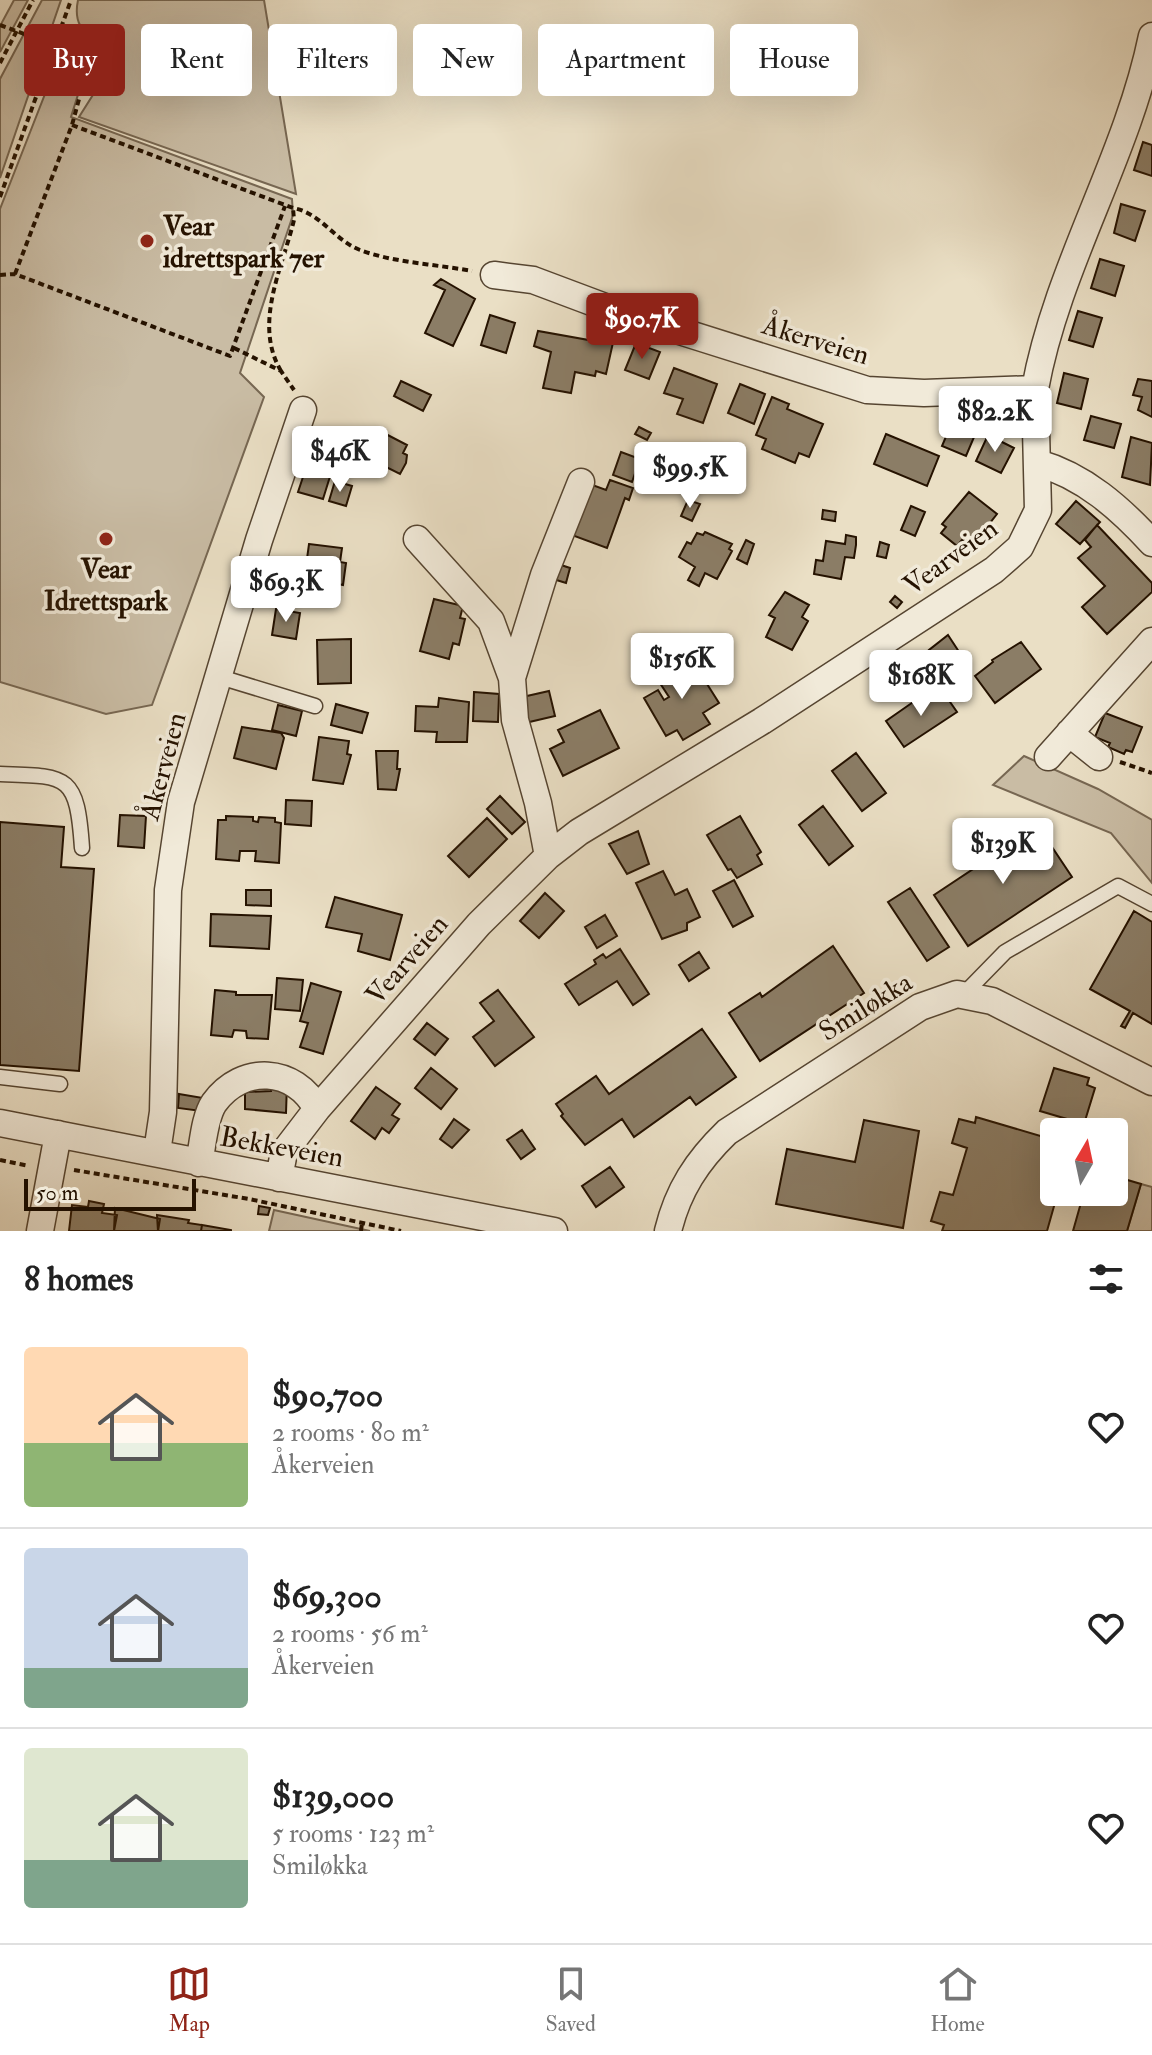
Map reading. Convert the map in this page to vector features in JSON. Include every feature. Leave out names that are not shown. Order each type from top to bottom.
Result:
[{"type":"street","name":"Vearveien","points":[[279,1178],[284,1152],[317,1109],[479,924],[548,856],[579,832],[762,721],[994,570],[1020,547],[1036,518],[1038,463],[1035,389],[1056,310],[1135,103],[1152,36]]},
{"type":"street","name":"Åkerveien","points":[[494,275],[533,280],[613,310],[857,387],[924,393],[1035,389]]},
{"type":"street","name":"Åkerveien","points":[[157,1152],[163,1112],[163,1011],[173,850],[181,802],[259,540],[303,410]]},
{"type":"street","points":[[1038,463],[1067,471],[1110,503],[1152,543]]},
{"type":"street","points":[[548,856],[511,700],[512,678],[544,575],[581,482]]},
{"type":"street","points":[[417,539],[491,621],[512,678]]},
{"type":"street","points":[[1048,757],[1152,641]]},
{"type":"street","points":[[1069,733],[1099,757]]},
{"type":"street","points":[[965,993],[992,1001],[1152,1082]]},
{"type":"street","name":"Smiløkka","points":[[668,1231],[687,1179],[704,1154],[727,1132],[920,1007],[937,999],[965,993]]},
{"type":"street","points":[[199,1163],[212,1106],[235,1083],[265,1076],[289,1078],[310,1097],[317,1109]]},
{"type":"street","name":"Bekkeveien","points":[[0,1123],[554,1231]]},
{"type":"street","points":[[40,1231],[58,1134]]},
{"type":"lane","points":[[220,677],[315,706]]},
{"type":"lane","points":[[0,774],[54,776],[65,785],[79,806],[82,848]]},
{"type":"lane","points":[[965,993],[1005,952],[1118,886],[1152,904]]},
{"type":"lane","points":[[0,1077],[60,1084]]},
{"type":"path","points":[[0,63],[33,0]]},
{"type":"path","points":[[62,24],[71,0]]},
{"type":"path","points":[[0,25],[24,35]]},
{"type":"path","points":[[0,197],[36,96]]},
{"type":"path","points":[[15,274],[72,125],[80,96]]},
{"type":"path","points":[[72,125],[293,208],[310,211],[342,241],[359,250],[494,275]]},
{"type":"path","points":[[0,275],[15,274],[230,356],[285,205]]},
{"type":"path","points":[[293,208],[294,220],[267,332],[270,352],[303,410]]},
{"type":"path","points":[[233,348],[281,371]]},
{"type":"path","points":[[1099,757],[1152,773]]},
{"type":"path","points":[[0,1160],[238,1197],[401,1231]]},
{"type":"path","points":[[361,1231],[362,1223]]},
{"type":"shaded area","points":[[14,0],[28,0],[0,52],[0,26]]},
{"type":"shaded area","points":[[42,0],[61,0],[53,24],[29,24]]},
{"type":"shaded area","points":[[78,0],[264,0],[268,24],[268,96],[280,96],[296,194],[79,117],[92,96],[125,96],[125,24],[80,24]]},
{"type":"shaded area","points":[[24,34],[24,96],[28,96],[0,178],[0,79]]},
{"type":"shaded area","name":"Vear Idrettspark","points":[[44,96],[78,96],[71,117],[292,199],[293,215],[240,373],[264,397],[152,705],[106,714],[0,682],[0,209]]},
{"type":"shaded area","points":[[1024,756],[1098,789],[1152,820],[1152,883],[1111,833],[993,785]]},
{"type":"shaded area","points":[[1141,1184],[1152,1187],[1152,1231],[1127,1231]]},
{"type":"shaded area","points":[[274,1210],[370,1231],[269,1231]]},
{"type":"building","points":[[1143,142],[1152,145],[1152,176],[1134,170]]},
{"type":"building","points":[[1121,204],[1145,211],[1135,241],[1114,233]]},
{"type":"building","points":[[1100,259],[1124,266],[1115,296],[1091,288]]},
{"type":"building","points":[[441,279],[475,299],[453,346],[425,333],[445,290],[434,285]]},
{"type":"building","points":[[1078,311],[1102,318],[1093,347],[1069,340]]},
{"type":"building","points":[[490,315],[515,323],[506,353],[481,345]]},
{"type":"building","points":[[603,326],[616,329],[606,374],[596,371],[595,376],[575,372],[571,393],[543,388],[551,352],[534,346],[538,331],[600,342]]},
{"type":"building","points":[[636,343],[660,352],[649,379],[625,370]]},
{"type":"building","points":[[674,368],[717,384],[703,423],[677,414],[683,399],[664,393]]},
{"type":"building","points":[[1064,373],[1088,379],[1081,409],[1057,403]]},
{"type":"building","points":[[1138,379],[1152,381],[1152,417],[1138,410],[1142,397],[1133,395]]},
{"type":"building","points":[[401,381],[431,395],[423,411],[394,396]]},
{"type":"building","points":[[740,384],[765,394],[754,424],[728,413]]},
{"type":"building","points":[[772,397],[789,404],[787,409],[823,424],[809,457],[799,453],[795,463],[762,449],[766,439],[756,435]]},
{"type":"building","points":[[1091,416],[1121,424],[1114,448],[1084,440]]},
{"type":"building","points":[[953,420],[977,430],[966,456],[942,446]]},
{"type":"building","points":[[639,427],[651,433],[647,440],[635,434]]},
{"type":"building","points":[[378,430],[407,445],[403,453],[407,455],[406,463],[400,474],[364,456]]},
{"type":"building","points":[[886,434],[939,456],[927,486],[874,464]]},
{"type":"building","points":[[988,435],[1014,448],[1001,473],[976,461]]},
{"type":"building","points":[[1131,437],[1152,443],[1150,485],[1122,477]]},
{"type":"building","points":[[621,452],[640,459],[632,482],[613,475]]},
{"type":"building","points":[[308,462],[332,470],[323,499],[298,492]]},
{"type":"building","points":[[610,480],[633,488],[629,500],[625,498],[607,548],[569,534],[587,483],[606,490]]},
{"type":"building","points":[[335,481],[352,486],[346,506],[329,501]]},
{"type":"building","points":[[969,492],[997,514],[990,523],[992,525],[970,547],[962,540],[957,546],[941,533],[946,527],[942,524]]},
{"type":"building","points":[[688,500],[700,504],[692,521],[681,516]]},
{"type":"building","points":[[1076,501],[1100,522],[1080,544],[1056,524]]},
{"type":"building","points":[[911,506],[925,512],[915,536],[901,530]]},
{"type":"building","points":[[823,510],[836,512],[835,521],[822,519]]},
{"type":"building","points":[[1097,525],[1152,583],[1152,592],[1107,634],[1082,607],[1105,586],[1078,558],[1091,547],[1085,540]]},
{"type":"building","points":[[705,532],[732,544],[729,549],[732,551],[717,579],[705,573],[699,586],[688,580],[695,567],[679,557],[687,542],[691,544],[697,533],[703,535]]},
{"type":"building","points":[[846,535],[856,537],[856,545],[854,558],[845,557],[841,579],[814,574],[816,560],[823,561],[826,541],[845,544]]},
{"type":"building","points":[[746,540],[754,544],[747,564],[737,559]]},
{"type":"building","points":[[880,542],[889,545],[886,558],[877,556]]},
{"type":"building","points":[[309,544],[342,548],[340,562],[346,563],[343,585],[338,584],[336,598],[302,595]]},
{"type":"building","points":[[555,563],[570,568],[566,583],[550,578]]},
{"type":"building","points":[[785,592],[809,605],[802,617],[808,621],[792,650],[766,637],[775,618],[769,615]]},
{"type":"building","points":[[895,596],[902,602],[897,608],[890,602]]},
{"type":"building","points":[[434,599],[463,606],[460,618],[465,619],[459,645],[453,643],[449,659],[420,651]]},
{"type":"building","points":[[276,609],[300,613],[296,639],[272,635]]},
{"type":"building","points":[[948,635],[967,664],[951,676],[929,650]]},
{"type":"building","points":[[351,639],[351,683],[318,684],[317,640]]},
{"type":"building","points":[[1021,642],[1041,669],[995,703],[975,676],[992,660]]},
{"type":"building","points":[[712,643],[728,667],[706,681],[690,657]]},
{"type":"building","points":[[925,656],[941,678],[922,692],[906,670]]},
{"type":"building","points":[[690,658],[697,670],[691,673],[695,680],[702,676],[719,703],[703,713],[710,724],[683,740],[677,730],[666,736],[644,698],[658,690],[664,700],[669,697],[656,677]]},
{"type":"building","points":[[941,689],[957,712],[904,747],[886,721],[916,700],[919,704]]},
{"type":"building","points":[[549,691],[555,716],[525,723],[518,698]]},
{"type":"building","points":[[474,692],[499,694],[498,722],[473,721]]},
{"type":"building","points":[[439,698],[469,702],[467,742],[436,742],[437,732],[415,731],[416,706],[438,707]]},
{"type":"building","points":[[336,704],[368,713],[362,733],[331,725]]},
{"type":"building","points":[[278,705],[302,711],[296,736],[272,730]]},
{"type":"building","points":[[600,710],[619,748],[563,776],[550,749],[564,742],[558,730]]},
{"type":"building","points":[[1105,713],[1142,727],[1132,752],[1126,750],[1124,754],[1108,747],[1110,743],[1095,737]]},
{"type":"building","points":[[242,727],[281,733],[284,738],[276,769],[234,758]]},
{"type":"building","points":[[319,737],[349,741],[347,754],[351,755],[343,784],[313,780]]},
{"type":"building","points":[[376,751],[398,751],[397,769],[400,769],[396,790],[378,789]]},
{"type":"building","points":[[856,753],[886,793],[862,811],[832,771]]},
{"type":"building","points":[[500,796],[525,822],[512,834],[487,809]]},
{"type":"building","points":[[286,800],[312,801],[311,826],[285,824]]},
{"type":"building","points":[[823,806],[853,846],[829,865],[799,825]]},
{"type":"building","points":[[120,815],[146,816],[144,848],[118,846]]},
{"type":"building","points":[[226,816],[253,817],[253,821],[258,822],[259,817],[275,818],[275,822],[281,823],[279,863],[255,861],[256,851],[240,851],[239,861],[216,859],[218,820],[226,820]]},
{"type":"building","points":[[740,816],[761,852],[757,855],[762,864],[737,878],[731,869],[728,870],[707,835]]},
{"type":"building","points":[[487,818],[507,839],[469,877],[448,856]]},
{"type":"building","points":[[0,822],[64,827],[61,867],[94,869],[79,1071],[0,1065]]},
{"type":"building","points":[[1038,826],[1072,877],[968,946],[934,895]]},
{"type":"building","points":[[638,831],[649,864],[627,874],[609,844]]},
{"type":"building","points":[[663,871],[675,895],[687,889],[700,917],[687,923],[687,930],[662,939],[636,883]]},
{"type":"building","points":[[734,880],[753,916],[733,927],[713,891]]},
{"type":"building","points":[[910,888],[949,947],[927,961],[888,902]]},
{"type":"building","points":[[246,890],[271,890],[271,906],[246,905]]},
{"type":"building","points":[[545,893],[564,911],[539,938],[520,921]]},
{"type":"building","points":[[335,897],[402,915],[390,960],[358,951],[362,934],[326,927]]},
{"type":"building","points":[[1134,911],[1152,922],[1152,1024],[1133,1013],[1125,1028],[1121,1026],[1130,1011],[1090,989]]},
{"type":"building","points":[[211,914],[271,916],[269,949],[210,946]]},
{"type":"building","points":[[605,915],[617,936],[597,948],[585,927]]},
{"type":"building","points":[[833,946],[864,993],[760,1061],[729,1013],[760,993],[762,997]]},
{"type":"building","points":[[620,949],[649,994],[633,1005],[617,981],[579,1005],[565,984],[596,964],[594,960],[603,954],[606,958]]},
{"type":"building","points":[[699,952],[709,968],[689,981],[679,965]]},
{"type":"building","points":[[277,978],[303,980],[300,1011],[275,1009]]},
{"type":"building","points":[[311,983],[341,992],[323,1054],[300,1047],[308,1023],[300,1021]]},
{"type":"building","points":[[215,990],[236,992],[236,995],[272,995],[268,1039],[247,1038],[246,1031],[234,1030],[232,1037],[211,1035]]},
{"type":"building","points":[[498,990],[534,1037],[495,1066],[473,1037],[494,1021],[480,1003]]},
{"type":"building","points":[[427,1023],[448,1039],[435,1055],[414,1039]]},
{"type":"building","points":[[702,1029],[736,1077],[696,1105],[690,1097],[634,1137],[622,1119],[585,1145],[561,1116],[563,1114],[556,1104],[596,1076],[609,1094]]},
{"type":"building","points":[[431,1068],[457,1089],[441,1109],[415,1088]]},
{"type":"building","points":[[1054,1068],[1089,1078],[1087,1085],[1095,1088],[1086,1118],[1064,1118],[1040,1111]]},
{"type":"building","points":[[271,1083],[287,1083],[286,1113],[245,1109],[245,1092],[271,1091]]},
{"type":"building","points":[[376,1087],[400,1104],[392,1115],[399,1119],[389,1133],[382,1128],[375,1139],[351,1121]]},
{"type":"building","points":[[179,1094],[203,1098],[201,1111],[178,1108]]},
{"type":"building","points":[[976,1117],[1040,1136],[1040,1206],[1054,1206],[1047,1231],[942,1231],[944,1225],[931,1221],[940,1192],[953,1195],[967,1148],[952,1143],[959,1119],[975,1123]]},
{"type":"building","points":[[454,1119],[469,1130],[452,1148],[440,1139]]},
{"type":"building","points":[[864,1120],[919,1131],[903,1228],[776,1204],[787,1149],[855,1162]]},
{"type":"building","points":[[522,1130],[535,1149],[521,1159],[507,1140]]},
{"type":"building","points":[[610,1167],[624,1187],[596,1207],[582,1186]]},
{"type":"building","points":[[1128,1180],[1141,1184],[1127,1231],[1073,1231],[1080,1206],[1128,1206]]},
{"type":"building","points":[[89,1201],[104,1204],[102,1213],[117,1215],[114,1231],[69,1231],[72,1205],[88,1207]]},
{"type":"building","points":[[259,1206],[270,1208],[268,1215],[258,1214]]},
{"type":"building","points":[[115,1208],[160,1219],[158,1231],[114,1231]]},
{"type":"building","points":[[157,1215],[189,1220],[188,1223],[202,1225],[201,1231],[158,1231]]},
{"type":"building","points":[[202,1225],[231,1230],[231,1231],[201,1231]]},
{"type":"place","name":"Vear idrettspark 7er","points":[[147,241]]},
{"type":"place","name":"Vear Idrettspark","points":[[106,539]]}]
